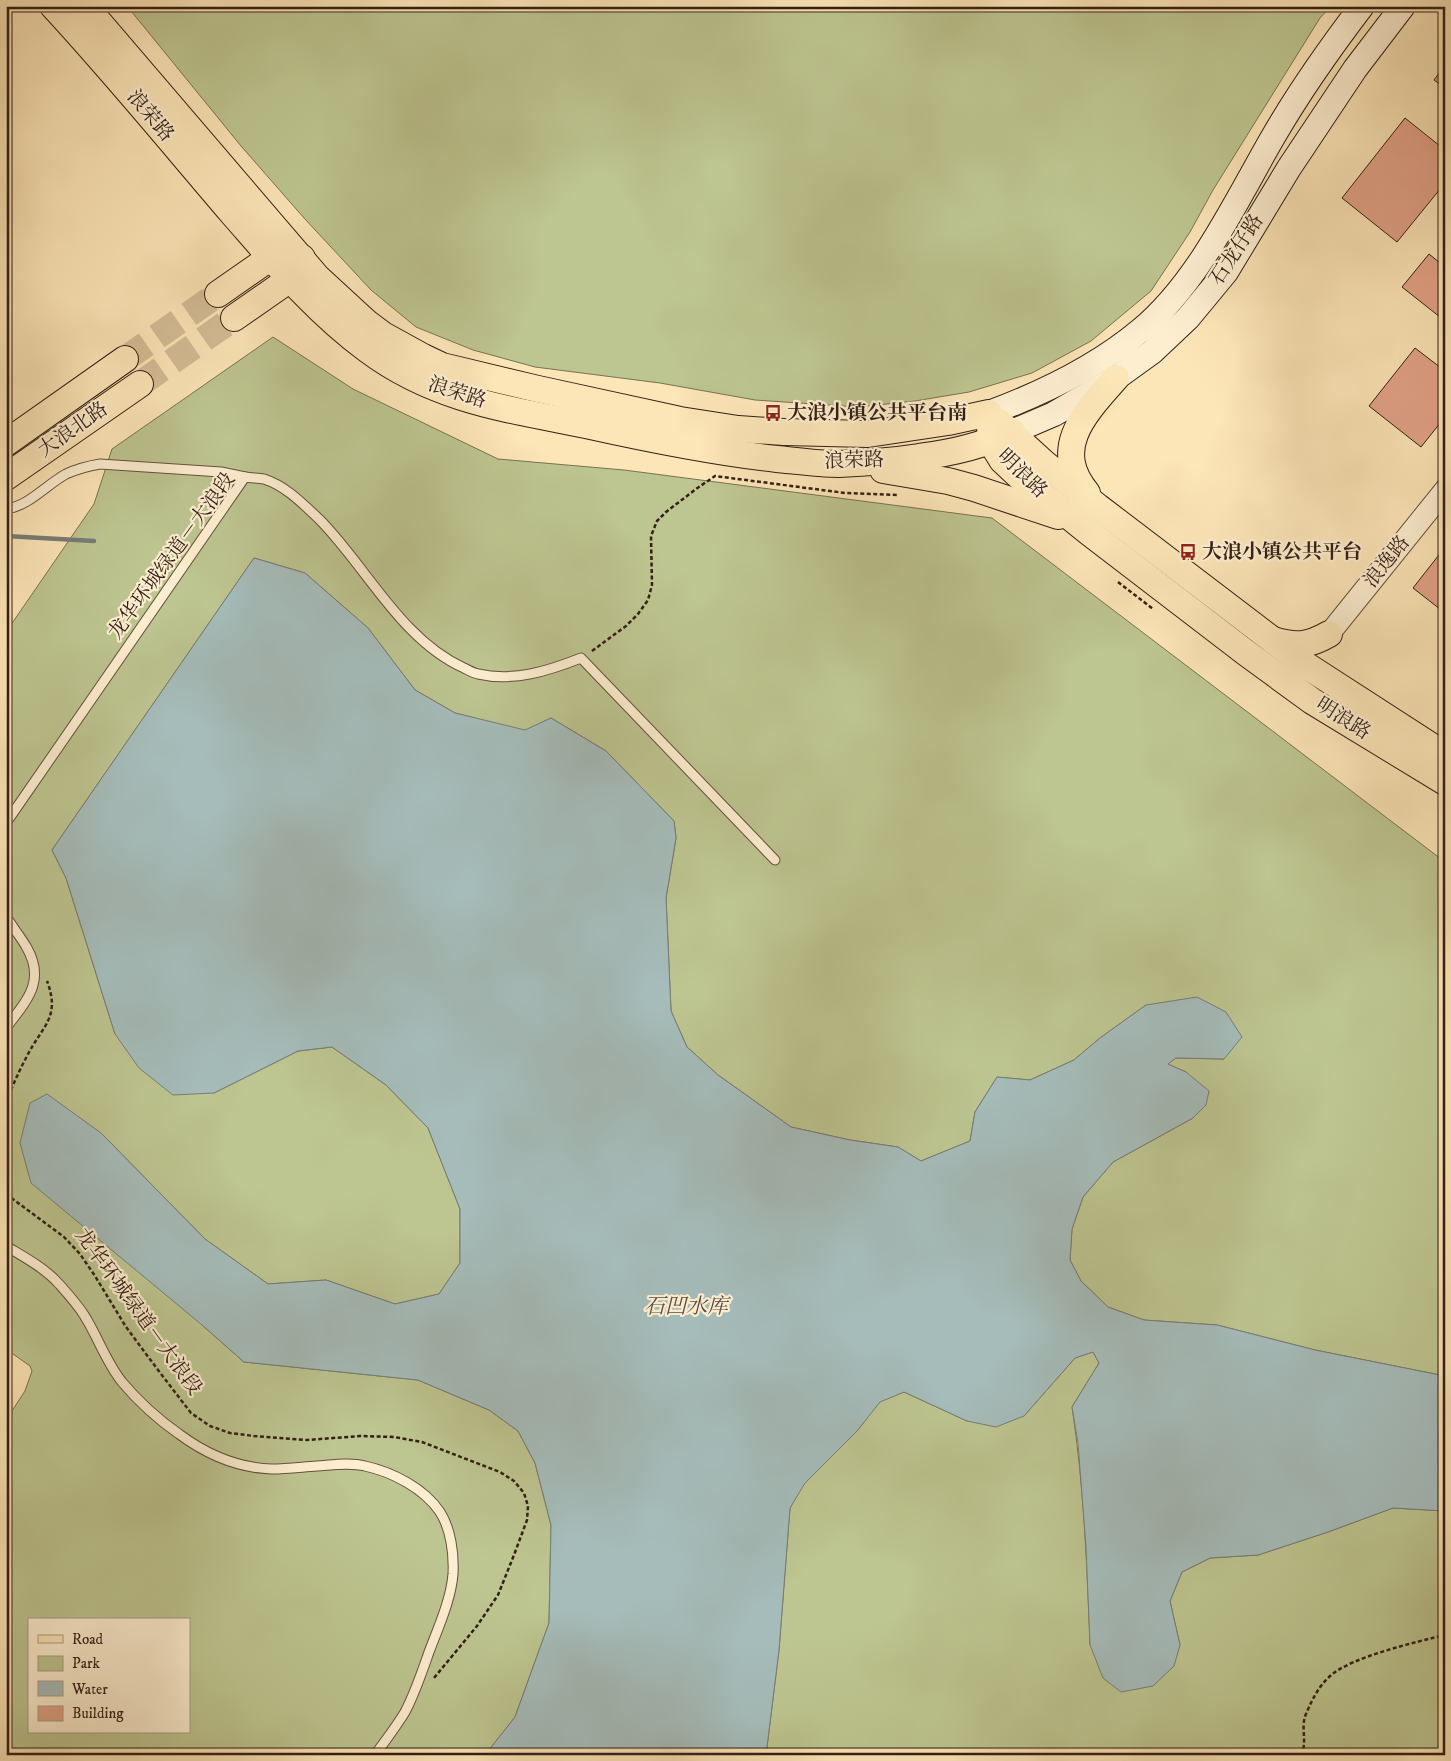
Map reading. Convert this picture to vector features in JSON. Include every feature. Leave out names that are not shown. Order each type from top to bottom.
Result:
[{"type":"main road","name":"浪荣路","points":[[53,6],[111,70],[270,257]]},
{"type":"main road","name":"浪荣路","points":[[85,6],[296,269],[328,317],[369,351],[414,378],[450,394],[487,404],[660,441],[759,457],[838,464],[898,460],[961,450],[1001,437]]},
{"type":"main road","name":"石龙仔路","points":[[989,413],[1034,394],[1106,357],[1142,330],[1165,306],[1193,272],[1224,225],[1285,117],[1362,6]]},
{"type":"main road","name":"石龙仔路","points":[[1001,437],[1054,414],[1116,378],[1152,352],[1188,318],[1226,272],[1289,168],[1355,69],[1403,6]]},
{"type":"main road","points":[[218,294],[270,257],[296,269],[234,318]]},
{"type":"main road","name":"浪荣路","points":[[296,269],[317,277],[367,323],[402,346],[442,366],[680,420],[738,429],[868,434],[948,422],[989,413]]},
{"type":"main road","name":"大浪北路","points":[[6,443],[125,359]]},
{"type":"main road","points":[[1098,507],[1079,484],[1072,469],[1073,438],[1081,420],[1091,406],[1116,378]]},
{"type":"main road","name":"大浪北路","points":[[6,477],[140,384]]},
{"type":"main road","name":"明浪路","points":[[989,413],[1001,437],[1002,460],[1090,533],[1312,701],[1445,782]]},
{"type":"main road","name":"明浪路","points":[[1001,437],[1044,463],[1098,507],[1304,664],[1445,755]]},
{"type":"main road","points":[[838,464],[917,476],[974,488],[1051,513],[1090,533]]},
{"type":"main road","points":[[1273,640],[1298,645],[1319,640],[1329,634]]},
{"type":"main road","points":[[1329,634],[1327,644],[1331,666],[1334,675],[1343,689]]},
{"type":"street","name":"浪逸路","points":[[1329,634],[1445,490]]},
{"type":"lane","points":[[6,510],[24,503],[65,475],[82,468],[100,464],[221,472],[245,477]]},
{"type":"lane","name":"龙华环城绿道－大浪段","points":[[6,823],[245,477],[264,479],[302,502],[336,536],[403,620],[442,657],[476,674],[497,676],[532,674],[581,658]]},
{"type":"lane","points":[[581,658],[775,860]]},
{"type":"lane","points":[[6,916],[27,948],[35,964],[36,975],[35,985],[6,1028]]},
{"type":"lane","points":[[6,1246],[34,1263],[58,1282],[84,1315],[122,1382],[157,1416],[196,1445],[217,1457],[236,1464],[271,1469],[362,1465],[381,1470],[401,1480],[431,1501],[440,1513],[451,1540],[453,1575],[444,1614],[405,1712],[375,1755]]},
{"type":"path","points":[[581,658],[626,626],[648,600],[652,585],[651,536],[657,521],[666,512],[715,476],[845,493],[900,495]]},
{"type":"path","points":[[6,1102],[28,1054],[52,1014],[52,994],[45,978],[35,964]]},
{"type":"path","name":"龙华环城绿道－大浪段","points":[[6,1194],[64,1237],[80,1254],[96,1276],[126,1327],[158,1370],[191,1413],[210,1426],[230,1433],[307,1440],[360,1436],[394,1437],[422,1442],[491,1468],[514,1481],[524,1493],[528,1506],[527,1520],[501,1587],[477,1626],[429,1684]]},
{"type":"path","points":[[1301,1755],[1304,1748],[1303,1720],[1315,1694],[1331,1676],[1349,1664],[1410,1644],[1445,1635]]},
{"type":"green space","points":[[127,6],[1331,6],[1320,18],[1213,190],[1190,232],[1151,291],[1091,341],[1032,373],[969,392],[915,401],[858,407],[755,400],[660,383],[535,367],[473,350],[416,327],[371,290],[304,218],[241,146]]},
{"type":"green space","points":[[273,337],[353,389],[498,459],[624,470],[992,518],[1445,862],[1445,1376],[1315,1350],[1217,1325],[1144,1320],[1108,1307],[1081,1281],[1070,1260],[1072,1229],[1083,1197],[1113,1162],[1193,1118],[1206,1105],[1186,1072],[1167,1064],[1176,1058],[1224,1059],[1146,1005],[1100,1038],[1074,1060],[1030,1080],[997,1077],[975,1112],[970,1141],[921,1161],[898,1147],[850,1140],[791,1127],[718,1075],[687,1047],[671,1011],[666,898],[676,838],[674,821],[606,751],[551,718],[525,731],[455,713],[415,690],[368,628],[305,573],[254,558],[52,850],[66,878],[115,1034],[214,1093],[298,1051],[332,1047],[386,1085],[428,1128],[460,1209],[460,1263],[439,1294],[395,1304],[326,1280],[268,1284],[205,1239],[101,1133],[202,1325],[244,1362],[418,1380],[489,1410],[518,1431],[535,1463],[551,1525],[549,1623],[515,1717],[485,1755],[6,1755],[6,1420],[25,1391],[32,1371],[30,1366],[6,1349],[6,632],[94,504],[112,449]]},
{"type":"green space","points":[[1093,1352],[1099,1363],[1072,1407],[1082,1496],[1090,1645],[1180,1645],[1170,1601],[1182,1572],[1210,1558],[1258,1555],[1393,1508],[1445,1511],[1445,1755],[766,1755],[779,1650],[790,1508],[804,1483],[857,1431],[880,1401],[904,1392],[967,1421],[1024,1416],[1075,1358]]},
{"type":"water","name":"石凹水库","points":[[254,558],[305,573],[368,628],[415,690],[455,713],[525,730],[551,718],[606,751],[674,821],[676,838],[666,898],[671,1011],[687,1047],[718,1075],[791,1127],[850,1140],[898,1147],[921,1161],[970,1141],[975,1112],[997,1077],[1030,1080],[1074,1060],[1100,1038],[1146,1005],[1197,997],[1226,1012],[1242,1037],[1224,1059],[1176,1058],[1168,1064],[1186,1072],[1209,1091],[1206,1105],[1193,1118],[1113,1162],[1083,1197],[1072,1229],[1070,1260],[1081,1281],[1108,1307],[1144,1320],[1217,1325],[1315,1350],[1445,1376],[1445,1511],[1393,1508],[1258,1555],[1210,1558],[1182,1572],[1170,1601],[1180,1645],[1174,1666],[1153,1686],[1121,1692],[1103,1678],[1090,1645],[1086,1547],[1078,1443],[1072,1407],[1099,1363],[1093,1352],[1075,1358],[1024,1416],[996,1427],[967,1421],[904,1392],[880,1402],[857,1431],[805,1483],[790,1508],[779,1650],[766,1755],[485,1755],[515,1717],[549,1623],[551,1525],[535,1463],[518,1431],[489,1410],[418,1380],[244,1362],[31,1183],[20,1143],[30,1103],[47,1094],[101,1133],[205,1239],[268,1284],[326,1280],[395,1304],[439,1294],[460,1263],[460,1209],[428,1128],[386,1085],[332,1047],[298,1051],[214,1093],[173,1095],[139,1068],[115,1034],[66,878],[52,850]]},
{"type":"building","points":[[1445,65],[1445,88],[1434,80]]},
{"type":"building","points":[[1405,118],[1445,150],[1445,183],[1397,242],[1342,198]]},
{"type":"building","points":[[1429,254],[1445,267],[1445,321],[1402,287]]},
{"type":"building","points":[[1415,348],[1445,371],[1445,417],[1421,447],[1369,406]]},
{"type":"building","points":[[1442,551],[1445,554],[1445,613],[1413,588]]},
{"type":"waterway","points":[[6,536],[94,541]]},
{"type":"tunnel","points":[[125,359],[218,294]]},
{"type":"tunnel","points":[[140,384],[234,318]]},
{"type":"place","name":"大浪小镇公共平台南","points":[[773,413]]},
{"type":"place","name":"大浪小镇公共平台","points":[[1188,552]]}]
